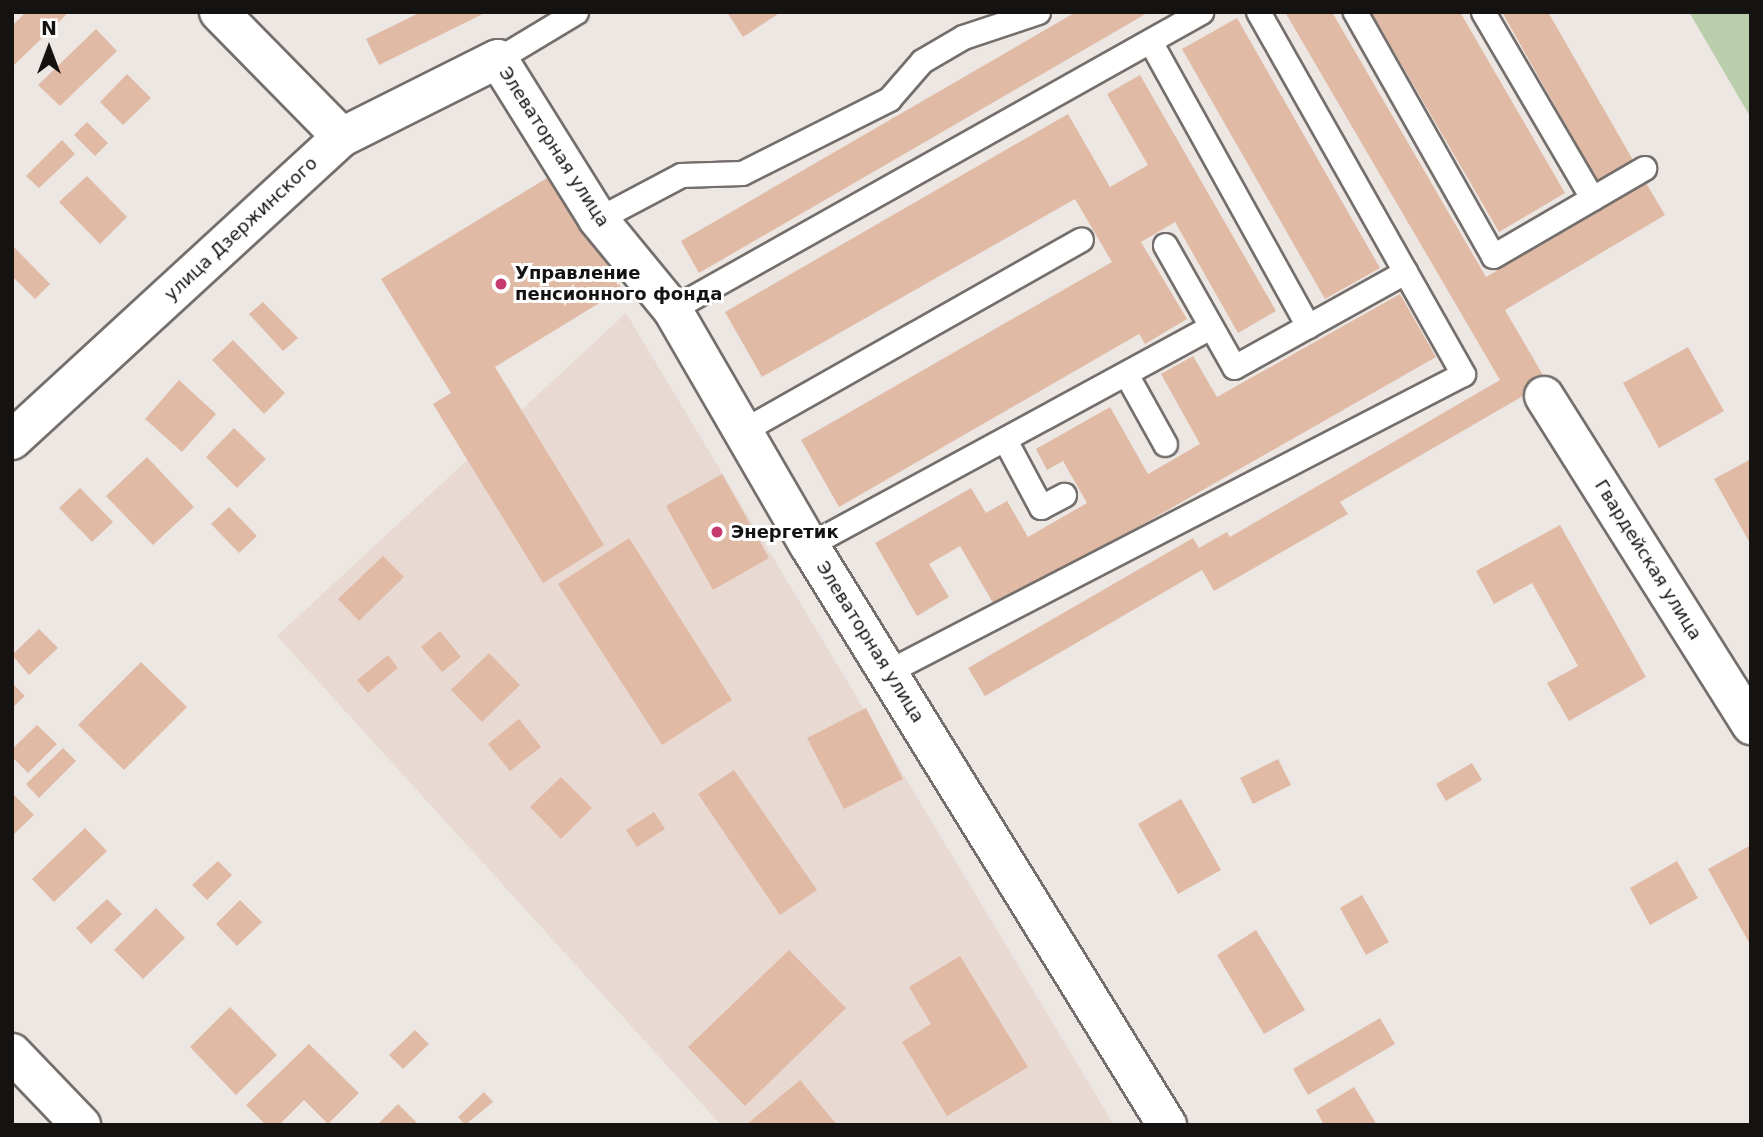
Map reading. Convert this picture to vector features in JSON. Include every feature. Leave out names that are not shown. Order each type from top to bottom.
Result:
[{"type":"street","points":[[219,12],[342,137]]},
{"type":"street","name":"улица Дзержинского","points":[[12,440],[342,137],[498,59]]},
{"type":"street","name":"Элеваторная улица","points":[[498,59],[598,219],[672,309],[808,545],[890,671],[1167,1125]]},
{"type":"street","name":"Гвардейская улица","points":[[1544,396],[1751,725]]},
{"type":"street","points":[[12,1053],[81,1125]]},
{"type":"lane","points":[[498,59],[550,20],[576,12]]},
{"type":"lane","points":[[598,219],[681,175],[742,173],[889,99],[922,61],[963,37],[1038,12]]},
{"type":"lane","points":[[672,309],[1201,12]]},
{"type":"lane","points":[[890,671],[1463,374],[1258,12]]},
{"type":"lane","points":[[1354,12],[1493,256],[1644,168]]},
{"type":"lane","points":[[1483,12],[1592,198]]},
{"type":"lane","points":[[1150,41],[1308,326]]},
{"type":"lane","points":[[744,430],[1081,239]]},
{"type":"lane","points":[[1165,245],[1234,367],[1405,272]]},
{"type":"lane","points":[[808,545],[1212,327]]},
{"type":"lane","points":[[1126,374],[1165,444]]},
{"type":"lane","points":[[1005,440],[1041,507],[1064,495]]},
{"type":"shaded area","points":[[626,313],[1114,1125],[721,1125],[277,636]]},
{"type":"green space","points":[[1689,12],[1751,12],[1751,118]]},
{"type":"building","points":[[26,12],[69,12],[12,67],[12,26]]},
{"type":"building","points":[[421,12],[487,12],[379,65],[366,39]]},
{"type":"building","points":[[727,12],[781,12],[743,37]]},
{"type":"building","points":[[1076,12],[1149,12],[699,273],[681,241]]},
{"type":"building","points":[[1285,12],[1332,12],[1486,277],[1646,183],[1665,215],[1505,310],[1547,382],[1340,502],[1348,514],[1214,591],[1202,570],[985,696],[968,668],[1193,538],[1199,548],[1227,532],[1230,537],[1500,380]]},
{"type":"building","points":[[1371,12],[1460,12],[1565,193],[1499,232]]},
{"type":"building","points":[[1502,12],[1548,12],[1633,160],[1597,180]]},
{"type":"building","points":[[1237,18],[1380,268],[1325,299],[1182,49]]},
{"type":"building","points":[[96,29],[117,51],[60,106],[38,85]]},
{"type":"building","points":[[127,74],[151,98],[123,125],[100,102]]},
{"type":"building","points":[[1140,75],[1276,311],[1238,333],[1175,222],[1141,242],[1187,319],[1145,344],[1139,334],[839,507],[801,440],[1112,262],[1075,199],[762,377],[725,312],[1068,114],[1110,187],[1148,165],[1107,94]]},
{"type":"building","points":[[87,122],[108,143],[95,156],[74,135]]},
{"type":"building","points":[[62,140],[75,154],[39,188],[26,176]]},
{"type":"building","name":"Управление пенсионного фонда","points":[[552,175],[622,289],[495,367],[604,545],[543,583],[433,404],[451,393],[381,279]]},
{"type":"building","points":[[87,176],[127,217],[100,244],[59,202]]},
{"type":"building","points":[[12,245],[50,284],[35,299],[12,276]]},
{"type":"building","points":[[1400,294],[1436,357],[996,608],[960,546],[929,564],[949,597],[917,616],[875,543],[971,488],[986,513],[1007,501],[1028,537],[1087,503],[1063,461],[1047,470],[1036,449],[1110,407],[1148,474],[1200,444],[1161,374],[1193,356],[1217,397]]},
{"type":"building","points":[[263,302],[298,338],[283,351],[249,314]]},
{"type":"building","points":[[233,340],[285,393],[264,414],[212,360]]},
{"type":"building","points":[[1688,347],[1724,411],[1659,448],[1623,383]]},
{"type":"building","points":[[179,380],[216,414],[182,452],[145,419]]},
{"type":"building","points":[[234,428],[266,459],[237,488],[206,457]]},
{"type":"building","points":[[147,457],[194,507],[153,545],[106,496]]},
{"type":"building","points":[[1751,459],[1751,545],[1714,479]]},
{"type":"building","name":"Энергетик","points":[[722,474],[769,558],[713,590],[666,506]]},
{"type":"building","points":[[80,488],[113,522],[92,542],[59,508]]},
{"type":"building","points":[[229,507],[257,536],[239,553],[211,524]]},
{"type":"building","points":[[1560,525],[1646,677],[1569,721],[1547,683],[1578,666],[1532,583],[1494,604],[1476,571]]},
{"type":"building","points":[[629,538],[732,700],[662,745],[558,584]]},
{"type":"building","points":[[383,556],[404,577],[359,621],[338,599]]},
{"type":"building","points":[[39,629],[58,648],[29,675],[12,655]]},
{"type":"building","points":[[440,631],[461,657],[442,672],[421,647]]},
{"type":"building","points":[[489,653],[520,685],[482,722],[451,690]]},
{"type":"building","points":[[388,655],[398,668],[368,693],[357,680]]},
{"type":"building","points":[[141,662],[187,707],[124,770],[78,725]]},
{"type":"building","points":[[12,683],[25,696],[12,708]]},
{"type":"building","points":[[866,708],[903,779],[844,809],[807,738]]},
{"type":"building","points":[[519,719],[541,747],[510,771],[488,744]]},
{"type":"building","points":[[37,725],[57,744],[28,773],[12,757],[12,749]]},
{"type":"building","points":[[63,748],[76,761],[39,798],[26,784]]},
{"type":"building","points":[[1278,759],[1291,785],[1253,804],[1240,778]]},
{"type":"building","points":[[1472,763],[1482,780],[1446,801],[1436,784]]},
{"type":"building","points":[[734,770],[817,890],[780,915],[698,794]]},
{"type":"building","points":[[561,777],[592,808],[561,839],[530,807]]},
{"type":"building","points":[[12,793],[34,815],[12,836]]},
{"type":"building","points":[[1181,799],[1221,870],[1178,894],[1138,824]]},
{"type":"building","points":[[654,812],[665,829],[637,847],[626,830]]},
{"type":"building","points":[[85,828],[107,851],[54,902],[32,879]]},
{"type":"building","points":[[1751,845],[1751,946],[1708,869]]},
{"type":"building","points":[[218,861],[232,875],[207,900],[192,885]]},
{"type":"building","points":[[1677,861],[1698,898],[1650,925],[1630,888]]},
{"type":"building","points":[[1362,895],[1389,942],[1366,955],[1340,908]]},
{"type":"building","points":[[107,899],[122,914],[91,944],[76,928]]},
{"type":"building","points":[[240,900],[262,922],[237,946],[216,924]]},
{"type":"building","points":[[156,908],[185,938],[143,979],[114,950]]},
{"type":"building","points":[[1256,930],[1305,1010],[1264,1034],[1217,955]]},
{"type":"building","points":[[789,950],[846,1008],[745,1106],[688,1047]]},
{"type":"building","points":[[960,956],[1028,1067],[947,1116],[902,1042],[931,1024],[909,987]]},
{"type":"building","points":[[230,1007],[277,1055],[236,1095],[190,1047]]},
{"type":"building","points":[[1380,1018],[1395,1044],[1308,1095],[1293,1069]]},
{"type":"building","points":[[415,1030],[429,1044],[403,1069],[389,1055]]},
{"type":"building","points":[[309,1044],[359,1093],[328,1124],[304,1100],[279,1125],[266,1125],[246,1105]]},
{"type":"building","points":[[800,1080],[837,1125],[746,1125]]},
{"type":"building","points":[[1354,1087],[1377,1125],[1324,1125],[1316,1110]]},
{"type":"building","points":[[484,1092],[493,1102],[465,1125],[458,1117]]},
{"type":"building","points":[[398,1104],[419,1125],[377,1125]]},
{"type":"place","name":"Управление пенсионного фонда","points":[[501,284]]},
{"type":"place","name":"Энергетик","points":[[717,532]]}]
